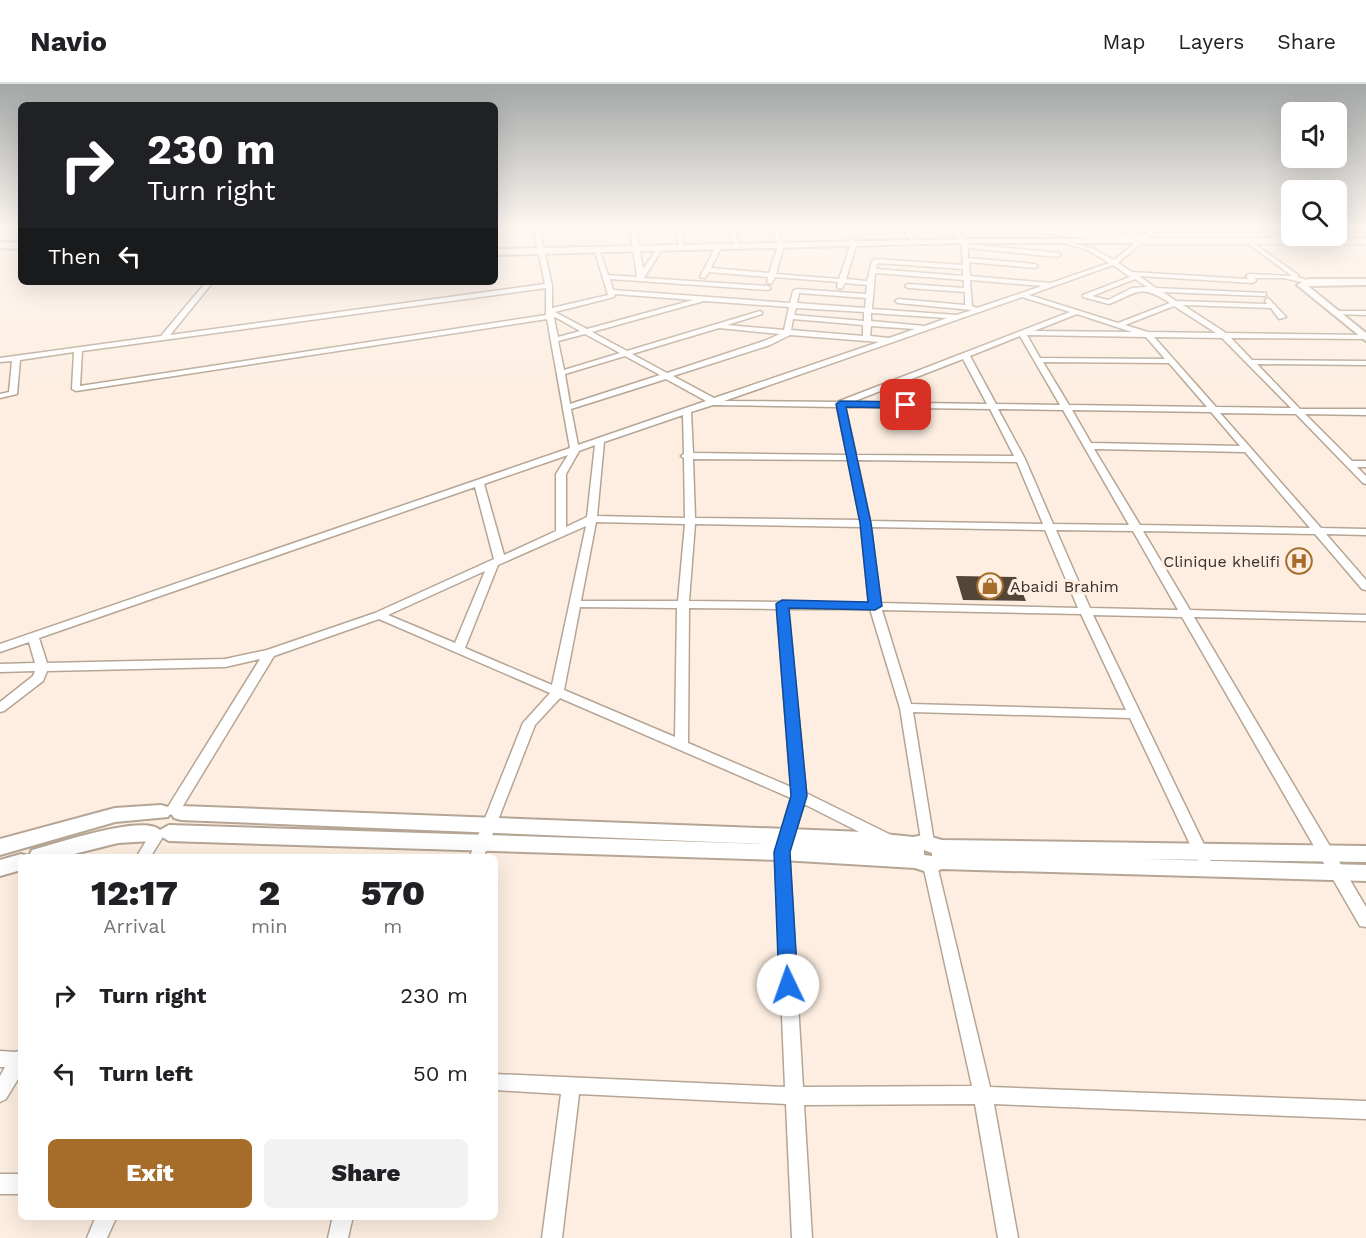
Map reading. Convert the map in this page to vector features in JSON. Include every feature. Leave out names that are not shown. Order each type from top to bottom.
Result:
[{"type":"street","points":[[548,281],[555,340],[575,451],[561,474],[561,533]]},
{"type":"street","points":[[78,349],[76,389],[552,314],[612,296],[606,281]]},
{"type":"street","points":[[668,281],[768,288]]},
{"type":"street","points":[[755,330],[770,281]]},
{"type":"street","points":[[838,294],[842,281]]},
{"type":"street","points":[[850,281],[870,283],[866,339]]},
{"type":"street","points":[[968,281],[969,306]]},
{"type":"street","points":[[1009,281],[1053,284]]},
{"type":"street","points":[[0,648],[687,413],[1062,281]]},
{"type":"street","points":[[1121,281],[1085,296],[1109,302],[1134,289],[1152,288],[1264,294]]},
{"type":"street","points":[[1141,281],[1225,336],[1366,481]]},
{"type":"street","points":[[1249,281],[1253,281],[1282,317]]},
{"type":"street","points":[[1300,281],[1311,287],[1364,339]]},
{"type":"street","points":[[1311,287],[1366,282]]},
{"type":"street","points":[[165,336],[208,285]]},
{"type":"street","points":[[0,360],[549,286]]},
{"type":"street","points":[[908,286],[967,290]]},
{"type":"street","points":[[1311,287],[1316,302],[1364,339]]},
{"type":"street","points":[[787,333],[796,291],[870,297]]},
{"type":"street","points":[[610,292],[712,297],[962,317]]},
{"type":"street","points":[[1023,295],[1149,335],[1366,587]]},
{"type":"street","points":[[555,340],[712,297]]},
{"type":"street","points":[[898,301],[969,306],[981,310]]},
{"type":"street","points":[[1119,325],[1175,303],[1273,306]]},
{"type":"street","points":[[840,404],[1077,312]]},
{"type":"street","points":[[561,373],[760,313]]},
{"type":"street","points":[[1335,313],[1366,313]]},
{"type":"street","points":[[552,314],[716,402],[1366,412]]},
{"type":"street","points":[[790,317],[929,329]]},
{"type":"street","points":[[715,326],[894,341]]},
{"type":"street","points":[[755,330],[767,344]]},
{"type":"street","points":[[567,408],[767,344],[787,333]]},
{"type":"street","points":[[1022,333],[1364,339]]},
{"type":"street","points":[[1022,333],[1366,921]]},
{"type":"street","points":[[966,356],[1020,459],[1085,610],[1204,860]]},
{"type":"street","points":[[0,396],[13,394],[16,358]]},
{"type":"street","points":[[1038,360],[1173,362]]},
{"type":"street","points":[[1250,362],[1366,363]]},
{"type":"street","points":[[840,404],[866,523],[875,606],[906,708],[923,852],[983,1095],[1008,1238]]},
{"type":"street","points":[[681,744],[683,604],[690,520],[686,456],[687,413]]},
{"type":"street","points":[[483,843],[529,723],[557,693],[592,519],[600,442]]},
{"type":"street","points":[[1087,446],[1249,449]]},
{"type":"street","points":[[686,456],[1020,459]]},
{"type":"street","points":[[1350,464],[1366,464]]},
{"type":"street","points":[[458,650],[496,563],[479,483]]},
{"type":"street","points":[[0,668],[225,663],[270,653],[379,615],[592,519],[1366,532]]},
{"type":"street","points":[[575,604],[782,604],[1366,618]]},
{"type":"street","points":[[782,604],[799,796],[784,845],[802,1238]]},
{"type":"street","points":[[379,615],[557,693],[681,744],[923,852]]},
{"type":"street","points":[[0,708],[39,678],[42,667],[33,637]]},
{"type":"street","points":[[159,834],[149,831],[148,823],[172,812],[270,653]]},
{"type":"street","points":[[906,708],[1133,714]]},
{"type":"street","points":[[0,847],[115,816],[172,812],[483,843]]},
{"type":"street","points":[[145,854],[159,834]]},
{"type":"street","points":[[47,854],[118,835],[159,834],[483,843],[784,845],[923,852],[1204,860],[1336,873],[1366,873]]},
{"type":"street","points":[[784,845],[923,852]]},
{"type":"street","points":[[1204,860],[1325,852],[1366,854]]},
{"type":"street","points":[[0,868],[18,863]]},
{"type":"street","points":[[0,1059],[18,1059]]},
{"type":"street","points":[[0,1093],[18,1064]]},
{"type":"street","points":[[498,1082],[794,1096],[983,1095],[1366,1110]]},
{"type":"street","points":[[552,1238],[571,1086]]},
{"type":"street","points":[[0,1184],[18,1184]]},
{"type":"street","points":[[97,1238],[105,1220]]},
{"type":"street","points":[[338,1238],[342,1220]]},
{"type":"building","name":"Abaidi Brahim","points":[[956,576],[1016,577],[1026,601],[963,600]]},
{"type":"place","name":"Clinique khelifi","points":[[1299,561]]},
{"type":"place","name":"Abaidi Brahim","points":[[990,586]]},
{"type":"route","points":[[788,985],[782,852],[799,796],[782,604],[875,606],[866,523],[840,404],[906,405]]}]
